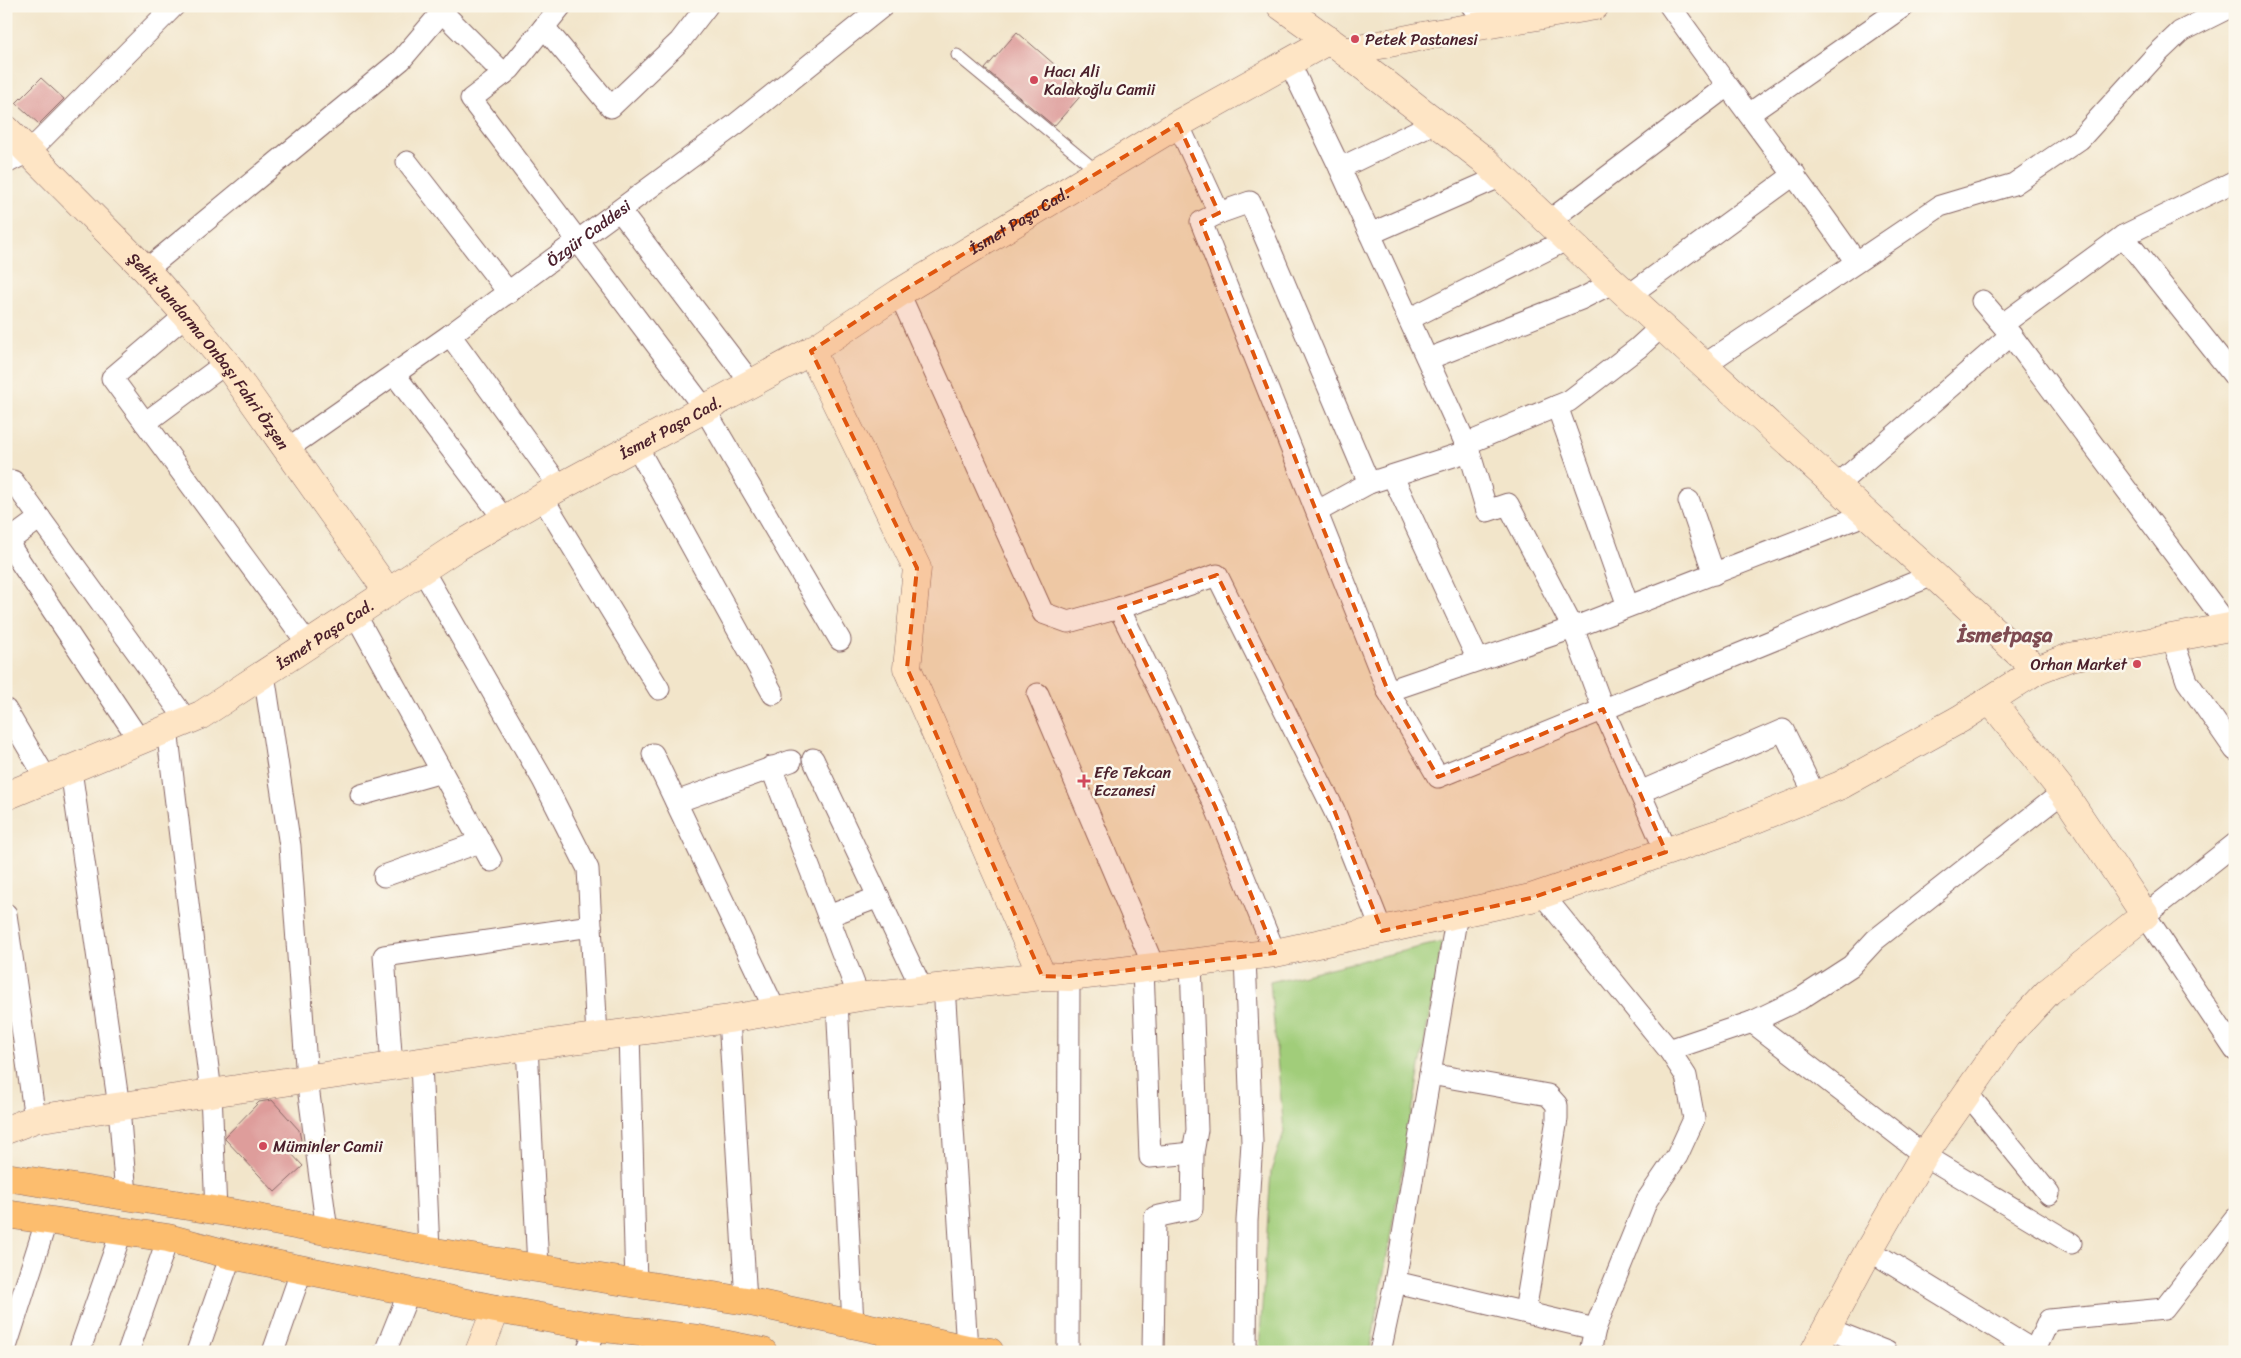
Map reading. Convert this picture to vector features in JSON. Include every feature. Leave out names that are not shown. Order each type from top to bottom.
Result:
[{"type":"main road","points":[[1281,6],[1337,46],[1484,159],[1621,289],[2037,670]]},
{"type":"main road","name":"İsmet Paşa Cad.","points":[[6,796],[201,715],[422,569],[504,519],[636,445],[811,351],[899,293],[1178,124],[1289,62],[1337,46],[1481,15],[1587,7]]},
{"type":"main road","name":"Şehit Jandarma Onbaşı Fahri Özşen","points":[[6,129],[18,157],[146,270],[186,315],[226,364],[388,592]]},
{"type":"main road","points":[[811,351],[918,568],[907,668],[1042,976]]},
{"type":"main road","points":[[6,1130],[35,1119],[527,1046],[729,1019],[848,999],[933,987],[1042,976],[1069,977],[1275,953],[1382,931],[1542,894],[1726,831],[1841,785],[1960,720],[2037,670],[2070,657],[2232,627]]},
{"type":"main road","points":[[1820,1340],[1924,1155],[2007,1036],[2048,992],[2145,915],[2063,792],[1990,700]]},
{"type":"main road","points":[[6,1177],[126,1195],[429,1251],[746,1301],[979,1350]]},
{"type":"main road","points":[[6,1214],[168,1238],[231,1255],[496,1309],[698,1345],[763,1352]]},
{"type":"main road","points":[[479,1352],[496,1309]]},
{"type":"street","points":[[18,157],[174,6]]},
{"type":"street","points":[[560,6],[504,74],[471,99],[704,408],[840,640]]},
{"type":"street","points":[[544,27],[610,107],[680,41],[707,6]]},
{"type":"street","name":"Özgür Caddesi","points":[[287,449],[395,375],[620,211],[736,124],[883,6]]},
{"type":"street","points":[[1670,6],[1726,86],[1795,174],[1856,262]]},
{"type":"street","points":[[1748,114],[1904,6]]},
{"type":"street","points":[[1704,365],[1940,206],[2014,184],[2080,139],[2157,54],[2180,32],[2232,6]]},
{"type":"street","points":[[146,270],[401,60],[444,9],[504,74]]},
{"type":"street","points":[[1289,62],[1340,168],[1468,447],[1487,511],[1508,504],[1573,628],[1603,709],[1666,852]]},
{"type":"street","points":[[1409,319],[1558,230],[1726,86]]},
{"type":"street","points":[[1340,168],[1436,122]]},
{"type":"street","points":[[1178,124],[1218,213]]},
{"type":"street","points":[[407,162],[509,293]]},
{"type":"street","points":[[1428,359],[1581,299],[1621,289],[1795,174]]},
{"type":"street","points":[[1370,234],[1502,176]]},
{"type":"street","points":[[1836,486],[2007,329],[2124,236],[2235,181]]},
{"type":"street","points":[[1369,483],[1250,202],[1218,213],[1200,222],[1318,511],[1388,691],[1438,777],[1933,576]]},
{"type":"street","points":[[620,211],[751,384]]},
{"type":"street","points":[[2124,236],[2233,371]]},
{"type":"street","points":[[899,293],[1043,613],[1068,622],[1119,608],[1217,575],[1334,810],[1382,931]]},
{"type":"street","points":[[1982,301],[2007,329],[2232,627]]},
{"type":"street","points":[[186,315],[112,378],[308,644]]},
{"type":"street","points":[[1318,511],[1369,483],[1393,477],[1468,447],[1568,401],[1638,348],[1662,326]]},
{"type":"street","points":[[450,335],[551,492],[659,690]]},
{"type":"street","points":[[145,423],[226,364]]},
{"type":"street","points":[[395,375],[504,519]]},
{"type":"street","points":[[1558,406],[1628,606]]},
{"type":"street","points":[[636,445],[773,694]]},
{"type":"street","points":[[1393,477],[1478,660]]},
{"type":"street","points":[[13,481],[40,518],[177,725],[212,1092],[216,1211]]},
{"type":"street","points":[[1689,501],[1714,574]]},
{"type":"street","points":[[1388,691],[1573,628],[1867,514]]},
{"type":"street","points":[[40,518],[7,542],[140,741]]},
{"type":"street","points":[[422,569],[543,780],[588,869],[597,1037]]},
{"type":"street","points":[[1119,608],[1215,806],[1275,953]]},
{"type":"street","points":[[355,614],[491,861]]},
{"type":"street","points":[[2172,638],[2187,681],[2235,750]]},
{"type":"street","points":[[264,674],[290,846],[307,1078],[327,1231]]},
{"type":"street","points":[[1038,694],[1148,968],[1150,1157],[1193,1153]]},
{"type":"street","points":[[6,710],[59,775],[119,1107],[126,1195]]},
{"type":"street","points":[[1640,792],[1783,730],[1815,795]]},
{"type":"street","points":[[653,754],[776,1012]]},
{"type":"street","points":[[813,759],[879,897],[933,987],[979,1350]]},
{"type":"street","points":[[676,802],[781,764],[828,916],[848,999],[854,1325]]},
{"type":"street","points":[[361,795],[442,772]]},
{"type":"street","points":[[1669,1050],[1752,1022],[1800,999],[1851,966],[1875,940],[2063,792]]},
{"type":"street","points":[[384,876],[480,842]]},
{"type":"street","points":[[2235,844],[2145,915],[2235,1050]]},
{"type":"street","points":[[1542,894],[1669,1050],[1686,1076],[1694,1118],[1678,1156],[1647,1200],[1595,1329],[1590,1352]]},
{"type":"street","points":[[828,916],[879,897]]},
{"type":"street","points":[[6,914],[35,1119]]},
{"type":"street","points":[[1380,1352],[1395,1282],[1457,914]]},
{"type":"street","points":[[392,1067],[384,956],[591,926]]},
{"type":"street","points":[[1245,956],[1252,1142],[1247,1221],[1246,1352]]},
{"type":"street","points":[[1153,1352],[1155,1217],[1192,1209],[1193,1153],[1197,1130],[1191,963]]},
{"type":"street","points":[[1068,1352],[1069,977]]},
{"type":"street","points":[[729,1019],[746,1301]]},
{"type":"street","points":[[1752,1022],[1924,1155],[2071,1243]]},
{"type":"street","points":[[629,1033],[636,1284]]},
{"type":"street","points":[[527,1046],[538,1267]]},
{"type":"street","points":[[421,1062],[429,1251]]},
{"type":"street","points":[[1430,1074],[1548,1095],[1557,1105],[1558,1119],[1525,1312]]},
{"type":"street","points":[[1967,1093],[2049,1194]]},
{"type":"street","points":[[1869,1250],[2034,1351],[2049,1320],[2164,1308],[2235,1218]]},
{"type":"street","points":[[6,1347],[47,1219]]},
{"type":"street","points":[[79,1352],[122,1230]]},
{"type":"street","points":[[128,1352],[168,1238]]},
{"type":"street","points":[[197,1352],[231,1255]]},
{"type":"street","points":[[273,1352],[302,1269]]},
{"type":"street","points":[[1395,1282],[1595,1329]]},
{"type":"street","points":[[385,1352],[409,1292]]},
{"type":"street","points":[[587,1352],[596,1327]]},
{"type":"street","points":[[1820,1340],[1887,1352]]},
{"type":"lane","points":[[957,55],[1098,173]]},
{"type":"highlighted area","points":[[1178,124],[1219,213],[1201,222],[1388,691],[1438,777],[1603,709],[1666,852],[1531,898],[1382,931],[1334,810],[1217,575],[1119,608],[1215,806],[1275,953],[1069,977],[1042,976],[907,668],[917,568],[811,351],[899,293]]},
{"type":"green space","points":[[1442,942],[1370,1352],[1259,1352],[1271,1171],[1284,1132],[1270,982]]},
{"type":"building","name":"Hacı Ali Kalakoğlu Camii","points":[[1017,32],[1085,91],[1054,126],[985,69]]},
{"type":"building","points":[[41,78],[64,99],[39,124],[16,103]]},
{"type":"building","name":"Müminler Camii","points":[[272,1100],[299,1130],[301,1140],[290,1152],[303,1166],[275,1192],[225,1139],[259,1102]]},
{"type":"place","name":"Petek Pastanesi","points":[[1355,39]]},
{"type":"place","name":"Hacı Ali Kalakoğlu Camii","points":[[1034,80]]},
{"type":"place","name":"Orhan Market","points":[[2137,664]]},
{"type":"place","name":"Efe Tekcan Eczanesi","points":[[1084,781]]},
{"type":"place","name":"Müminler Camii","points":[[263,1146]]},
{"type":"district","name":"İsmetpaşa","points":[[2005,635]]}]
